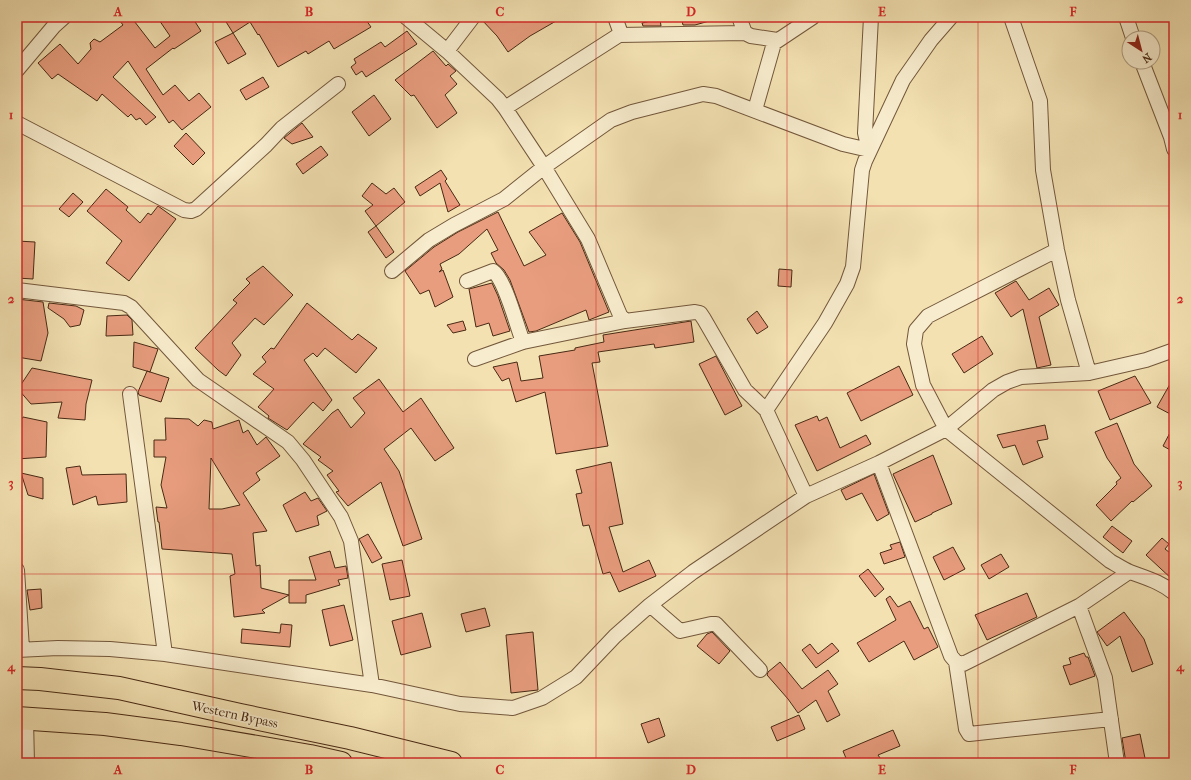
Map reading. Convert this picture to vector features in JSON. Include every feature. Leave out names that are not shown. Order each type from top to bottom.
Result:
[{"type":"main road","name":"Western Bypass","points":[[17,678],[40,679],[119,688],[350,738],[451,763]]},
{"type":"main road","name":"Western Bypass","points":[[22,719],[105,724],[181,734],[310,756],[340,763]]},
{"type":"street","points":[[17,70],[54,26],[64,17]]},
{"type":"street","points":[[406,17],[447,51],[498,99],[505,108],[544,167],[588,239],[620,315],[625,321]]},
{"type":"street","points":[[447,51],[473,17]]},
{"type":"street","points":[[615,17],[620,31],[619,35]]},
{"type":"street","points":[[739,17],[745,33]]},
{"type":"street","points":[[755,110],[774,43],[813,17]]},
{"type":"street","points":[[869,150],[865,133],[871,17]]},
{"type":"street","points":[[766,410],[825,323],[847,284],[853,267],[862,170],[869,150],[903,80],[931,40],[951,17]]},
{"type":"street","points":[[1012,17],[1040,101],[1043,170],[1057,250],[1068,300],[1089,372]]},
{"type":"street","points":[[1126,17],[1130,30]]},
{"type":"street","points":[[505,108],[619,35],[745,33],[750,36],[777,40]]},
{"type":"street","points":[[1145,70],[1171,137],[1174,149]]},
{"type":"street","points":[[17,123],[184,210],[191,211],[196,209],[215,193],[282,128],[338,84]]},
{"type":"street","points":[[392,271],[429,240],[504,199],[544,167],[611,120],[632,112],[703,94],[716,96],[843,144],[869,150]]},
{"type":"street","points":[[1057,250],[928,316],[916,330],[914,344],[923,385],[946,429],[1110,561],[1129,572],[1168,587],[1174,593]]},
{"type":"street","points":[[467,281],[493,271],[497,274],[503,286],[523,342]]},
{"type":"street","points":[[17,290],[124,303],[130,307],[198,380],[288,442],[303,460],[341,517],[351,541],[372,685]]},
{"type":"street","points":[[475,359],[523,342],[625,321],[695,312],[700,313],[746,390],[766,410],[806,496]]},
{"type":"street","points":[[17,570],[20,650],[58,648],[110,649],[165,654],[372,685],[460,704],[513,708],[542,698],[576,677],[615,636],[650,605],[693,572],[806,496],[879,463],[946,429],[993,390],[1007,382],[1021,378],[1089,372],[1146,360],[1174,350]]},
{"type":"street","points":[[130,394],[165,654]]},
{"type":"street","points":[[879,463],[951,656],[956,662],[966,729],[969,734],[1111,719]]},
{"type":"street","points":[[956,662],[963,664],[1079,606],[1129,572]]},
{"type":"street","points":[[650,605],[680,631],[716,624],[760,670]]},
{"type":"street","points":[[1079,606],[1105,678],[1117,763]]},
{"type":"street","points":[[22,719],[27,763]]},
{"type":"building","points":[[117,17],[131,17],[155,48],[170,36],[157,17],[192,17],[201,31],[174,49],[173,48],[146,69],[163,95],[175,85],[189,101],[199,93],[211,107],[182,130],[173,120],[169,123],[128,61],[113,77],[156,117],[146,125],[140,118],[136,120],[131,114],[128,117],[102,94],[97,101],[58,74],[52,79],[38,63],[60,44],[78,64],[91,49],[90,43],[94,39],[100,42],[123,25]]},
{"type":"building","points":[[223,17],[364,17],[371,27],[334,49],[329,41],[308,54],[306,51],[278,67],[259,34],[258,35],[250,22],[233,33]]},
{"type":"building","points":[[481,17],[563,17],[530,36],[508,52],[497,36],[481,19]]},
{"type":"building","points":[[681,17],[713,17],[713,20],[695,25],[683,25]]},
{"type":"building","points":[[660,19],[661,26],[643,26],[642,23]]},
{"type":"building","points":[[407,31],[417,44],[366,77],[362,71],[356,75],[351,67],[356,63],[354,59],[381,42],[385,47]]},
{"type":"building","points":[[233,33],[246,54],[228,64],[215,42]]},
{"type":"building","points":[[433,51],[446,66],[448,64],[456,71],[450,76],[457,84],[445,95],[457,113],[437,128],[414,95],[411,96],[395,80]]},
{"type":"building","points":[[263,77],[269,87],[246,100],[240,90]]},
{"type":"building","points":[[374,95],[391,119],[369,136],[352,112]]},
{"type":"building","points":[[302,123],[313,137],[292,144],[284,138]]},
{"type":"building","points":[[186,133],[205,153],[193,165],[174,146]]},
{"type":"building","points":[[321,146],[328,155],[303,174],[296,164]]},
{"type":"building","points":[[441,170],[447,179],[445,181],[460,205],[448,212],[440,183],[420,196],[415,187]]},
{"type":"building","points":[[372,183],[386,194],[394,188],[405,202],[376,226],[365,211],[373,205],[362,196]]},
{"type":"building","points":[[106,189],[128,207],[126,210],[140,223],[148,213],[151,215],[158,206],[176,219],[129,281],[106,263],[122,241],[87,211]]},
{"type":"building","points":[[73,193],[83,202],[69,217],[59,209]]},
{"type":"building","points":[[498,212],[524,266],[546,255],[529,232],[562,213],[580,242],[609,312],[589,320],[586,310],[536,331],[529,332],[510,280],[504,270],[496,263],[491,253],[498,250],[487,229],[459,254],[440,264],[442,269],[439,272],[443,270],[453,297],[435,307],[429,290],[420,294],[405,271],[434,247],[458,232]]},
{"type":"building","points":[[376,226],[394,252],[386,258],[368,232]]},
{"type":"building","points":[[17,241],[35,242],[33,279],[17,278]]},
{"type":"building","points":[[263,266],[293,295],[264,325],[255,318],[232,343],[241,355],[226,376],[195,348],[237,303],[233,300],[250,283],[246,279]]},
{"type":"building","points":[[779,269],[792,270],[791,287],[778,286]]},
{"type":"building","points":[[1016,281],[1029,300],[1049,288],[1059,305],[1039,317],[1051,365],[1037,368],[1023,309],[1011,317],[995,293]]},
{"type":"building","points":[[492,283],[510,331],[493,336],[489,323],[476,327],[469,289]]},
{"type":"building","points":[[17,299],[43,302],[48,333],[41,361],[17,357]]},
{"type":"building","points":[[49,303],[76,306],[84,310],[80,325],[70,327],[64,319],[48,308]]},
{"type":"building","points":[[307,303],[352,340],[358,334],[377,348],[356,373],[325,348],[317,357],[313,353],[304,360],[332,400],[323,411],[313,402],[287,430],[268,418],[269,416],[258,407],[274,389],[253,374],[266,362],[262,357],[271,348],[274,349]]},
{"type":"building","points":[[757,311],[768,327],[757,334],[747,319]]},
{"type":"building","points":[[127,315],[132,320],[133,335],[106,336],[107,316]]},
{"type":"building","points":[[463,321],[466,330],[453,333],[447,325]]},
{"type":"building","points":[[691,321],[694,342],[655,348],[654,344],[598,352],[600,362],[592,363],[608,446],[556,454],[545,392],[516,402],[509,378],[502,381],[493,367],[517,362],[521,381],[543,378],[539,356],[575,350],[575,348],[604,342],[603,335]]},
{"type":"building","points":[[982,336],[993,354],[964,373],[952,354]]},
{"type":"building","points":[[134,342],[158,349],[150,372],[133,367]]},
{"type":"building","points":[[716,356],[742,406],[725,415],[699,364]]},
{"type":"building","points":[[899,366],[913,395],[861,421],[847,393]]},
{"type":"building","points":[[32,368],[92,380],[86,404],[85,420],[58,418],[62,402],[31,404],[18,389]]},
{"type":"building","points":[[147,371],[169,378],[161,402],[139,395],[138,392]]},
{"type":"building","points":[[1135,376],[1151,403],[1110,420],[1098,391]]},
{"type":"building","points":[[1174,377],[1174,416],[1157,407]]},
{"type":"building","points":[[379,379],[403,412],[421,398],[454,448],[435,461],[411,428],[384,449],[399,471],[422,539],[403,546],[381,482],[348,506],[336,492],[339,491],[327,475],[333,471],[318,460],[321,457],[303,444],[332,413],[338,409],[351,428],[365,413],[353,398]]},
{"type":"building","points":[[817,416],[819,421],[827,417],[840,448],[866,435],[871,444],[817,471],[795,425]]},
{"type":"building","points":[[23,417],[47,422],[46,457],[17,459],[17,427]]},
{"type":"building","points":[[165,418],[189,419],[198,426],[204,420],[212,422],[213,429],[239,420],[243,433],[248,430],[257,445],[266,437],[280,456],[256,473],[260,480],[243,493],[267,531],[253,533],[256,566],[260,565],[261,588],[289,595],[262,610],[265,613],[234,617],[230,576],[235,574],[232,554],[162,549],[156,507],[167,508],[161,485],[166,457],[154,457],[154,440],[166,440]],"holes":[[[211,458],[240,505],[222,509],[209,509]]]},
{"type":"building","points":[[1117,423],[1134,464],[1152,486],[1133,502],[1132,501],[1111,521],[1096,505],[1121,478],[1107,458],[1095,432]]},
{"type":"building","points":[[1045,425],[1048,439],[1037,441],[1043,457],[1023,465],[1015,445],[1003,448],[997,435]]},
{"type":"building","points":[[1174,425],[1174,452],[1163,446]]},
{"type":"building","points":[[933,455],[952,504],[915,522],[893,474]]},
{"type":"building","points":[[611,462],[623,524],[609,527],[623,572],[649,560],[656,576],[619,592],[610,572],[603,574],[589,525],[583,526],[576,494],[582,493],[576,470]]},
{"type":"building","points":[[80,466],[82,475],[126,474],[127,502],[98,505],[96,496],[73,505],[66,468]]},
{"type":"building","points":[[21,473],[43,478],[43,499],[28,495]]},
{"type":"building","points":[[874,474],[889,514],[877,521],[862,493],[846,500],[841,490]]},
{"type":"building","points":[[305,492],[311,501],[318,498],[327,511],[317,516],[319,525],[296,532],[283,505]]},
{"type":"building","points":[[1112,526],[1132,541],[1123,553],[1103,537]]},
{"type":"building","points":[[368,534],[382,558],[372,563],[359,539]]},
{"type":"building","points":[[1162,538],[1169,544],[1165,549],[1174,556],[1174,581],[1146,555]]},
{"type":"building","points":[[900,542],[905,557],[884,564],[880,553],[892,549],[890,545]]},
{"type":"building","points":[[953,547],[965,569],[944,580],[933,557]]},
{"type":"building","points":[[330,551],[335,568],[346,566],[348,578],[338,580],[340,585],[306,595],[306,603],[289,603],[289,580],[316,580],[309,557]]},
{"type":"building","points":[[1001,554],[1009,567],[989,579],[981,565]]},
{"type":"building","points":[[402,560],[410,596],[390,600],[382,564]]},
{"type":"building","points":[[868,569],[884,589],[875,597],[859,576]]},
{"type":"building","points":[[41,589],[42,608],[30,610],[27,590]]},
{"type":"building","points":[[1027,593],[1037,617],[987,640],[975,615]]},
{"type":"building","points":[[890,596],[898,607],[910,601],[924,629],[928,627],[938,647],[914,660],[904,641],[869,662],[857,643],[896,620],[886,599]]},
{"type":"building","points":[[344,605],[353,640],[330,646],[322,610]]},
{"type":"building","points":[[485,608],[490,626],[466,632],[461,614]]},
{"type":"building","points":[[1124,612],[1144,639],[1153,664],[1132,672],[1120,636],[1107,646],[1097,632]]},
{"type":"building","points":[[422,613],[431,647],[401,655],[392,621]]},
{"type":"building","points":[[281,624],[292,625],[290,647],[241,643],[242,629],[280,633]]},
{"type":"building","points":[[533,632],[538,690],[511,693],[506,635]]},
{"type":"building","points":[[712,632],[730,651],[719,664],[697,646],[707,634]]},
{"type":"building","points":[[832,643],[839,651],[816,668],[802,650],[810,644],[818,654]]},
{"type":"building","points":[[1084,653],[1086,657],[1088,657],[1095,676],[1070,685],[1063,666],[1071,664],[1069,658]]},
{"type":"building","points":[[780,662],[802,689],[828,670],[838,684],[828,691],[840,715],[827,722],[816,700],[798,713],[767,675],[768,672]]},
{"type":"building","points":[[799,715],[805,729],[777,741],[771,727]]},
{"type":"building","points":[[659,718],[665,736],[648,743],[641,724]]},
{"type":"building","points":[[893,730],[900,746],[878,755],[880,758],[866,763],[848,763],[843,751]]},
{"type":"building","points":[[1140,734],[1146,763],[1126,763],[1122,738]]}]
